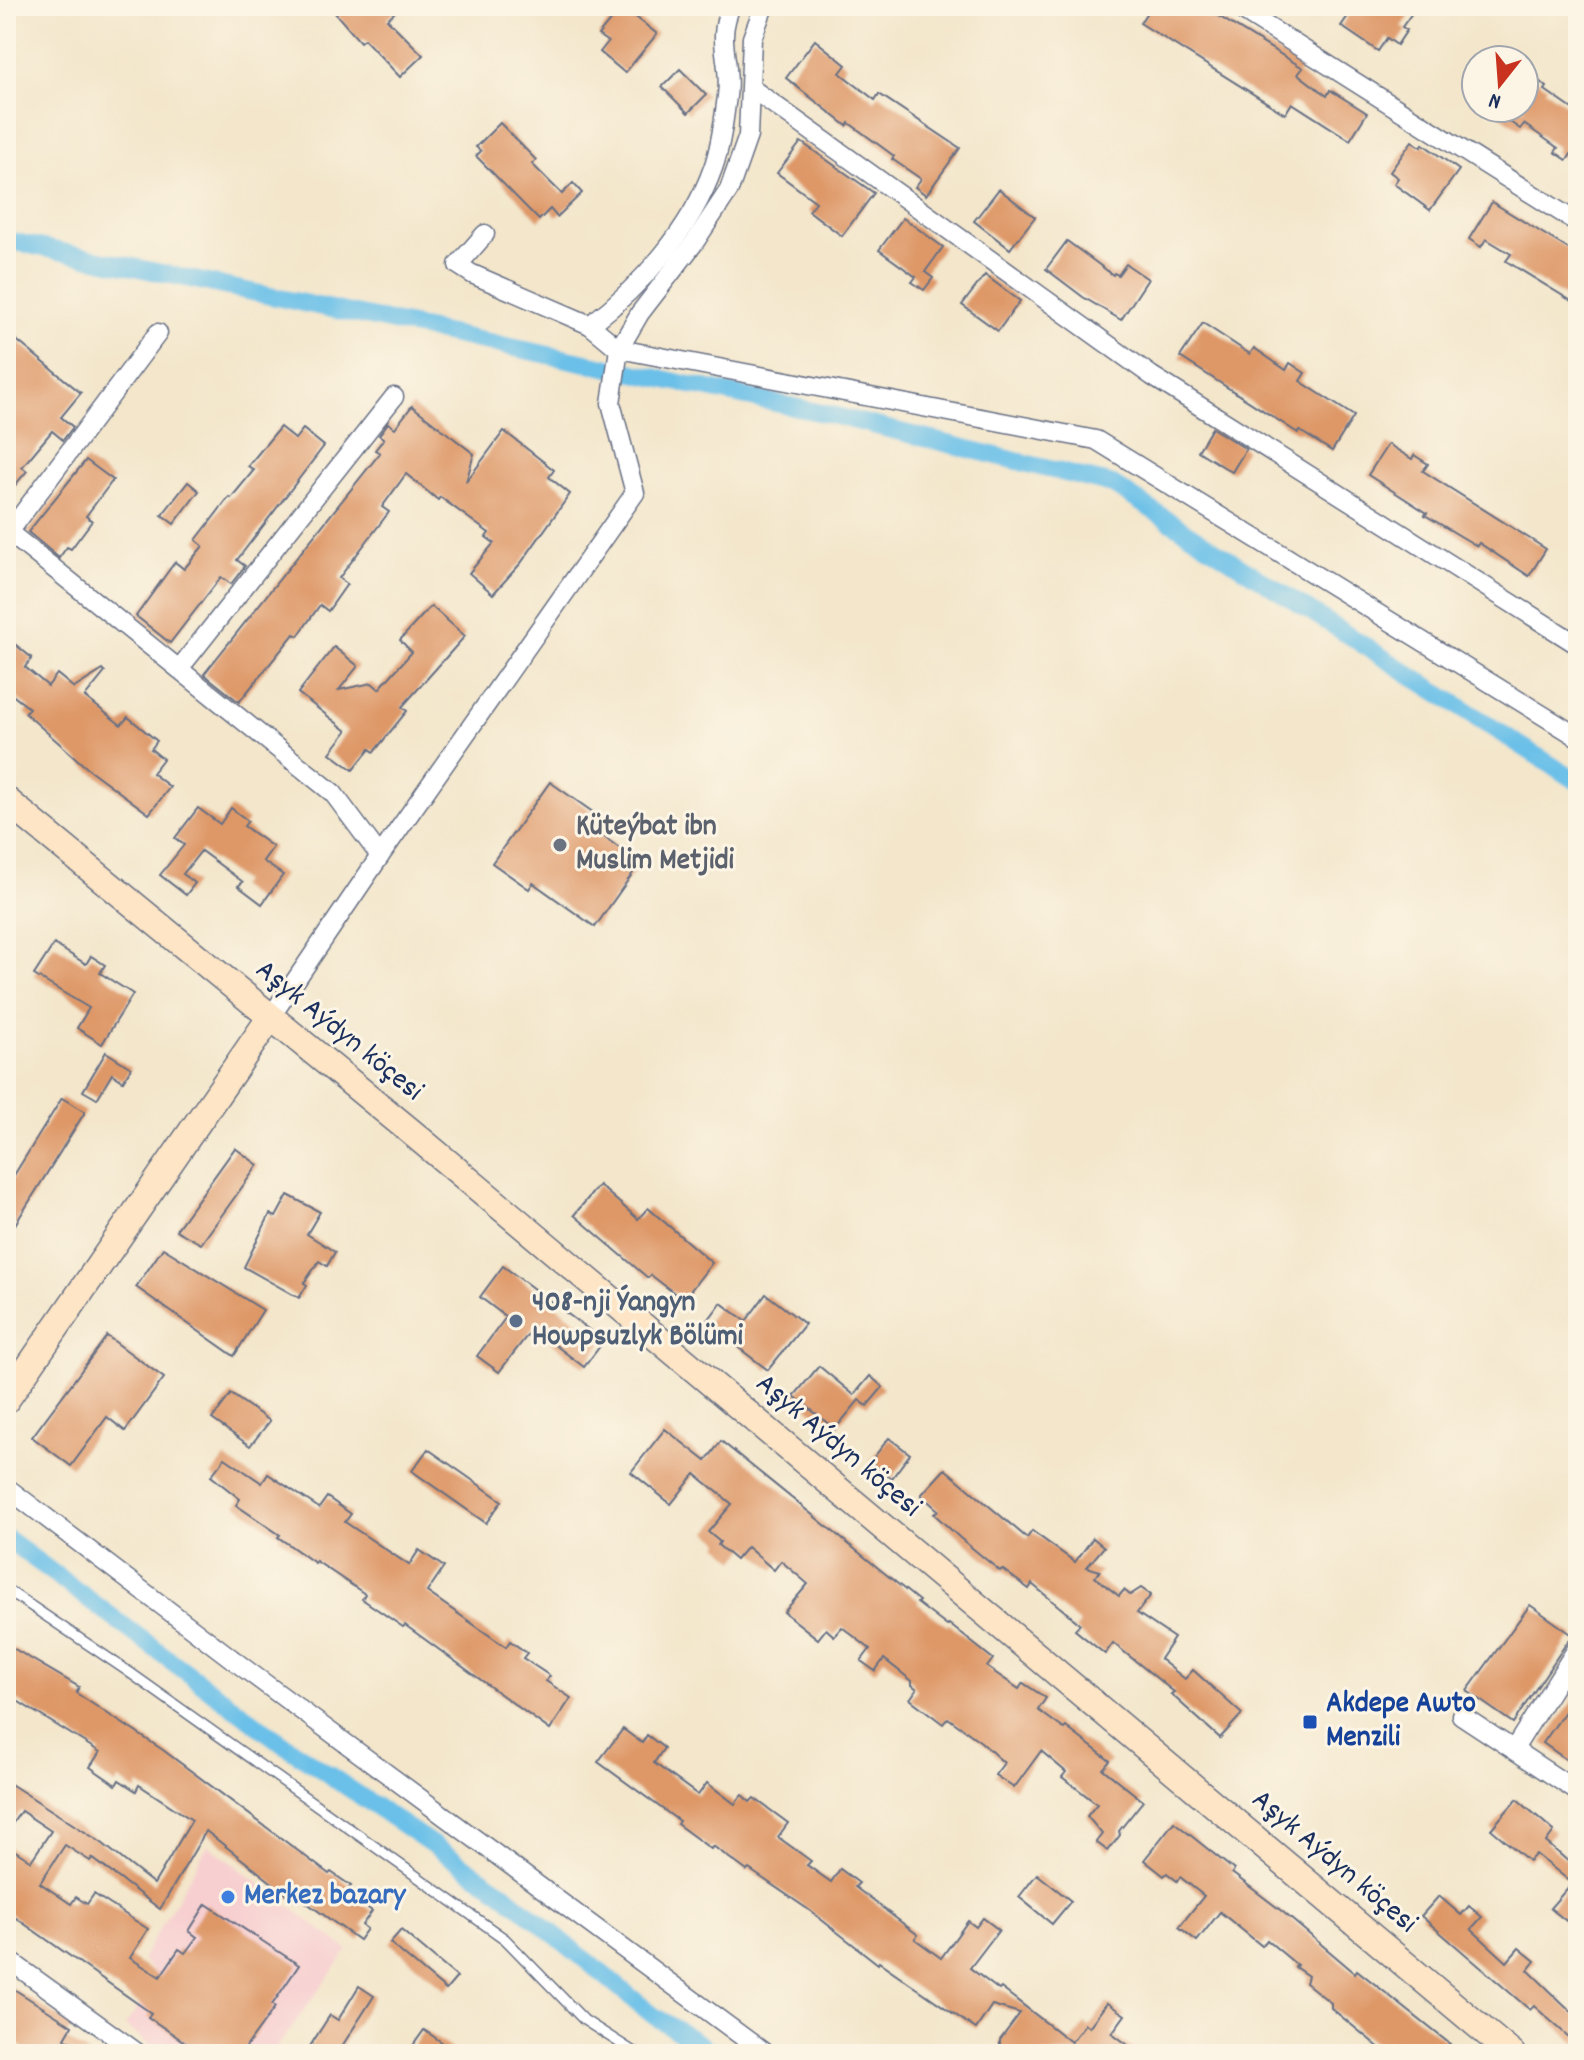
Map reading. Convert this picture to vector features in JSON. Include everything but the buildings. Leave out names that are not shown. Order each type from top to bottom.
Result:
[{"type":"main road","name":"Aşyk Aýdyn köçesi","points":[[6,800],[410,1131],[1512,2054]]},
{"type":"main road","points":[[6,1400],[270,1018]]},
{"type":"street","points":[[590,325],[649,272],[698,204],[714,165],[728,92],[722,26],[731,6]]},
{"type":"street","points":[[270,1018],[635,493],[611,403],[619,349],[640,313],[694,243],[729,190],[748,136],[752,38],[764,6]]},
{"type":"street","points":[[1235,6],[1578,223]]},
{"type":"street","points":[[751,88],[1152,376],[1578,645]]},
{"type":"street","points":[[485,234],[458,265],[590,325],[619,349],[1096,440],[1578,737]]},
{"type":"street","points":[[158,333],[7,531],[333,793],[380,856]]},
{"type":"street","points":[[179,669],[394,397]]},
{"type":"street","points":[[6,1487],[248,1671],[766,2054]]},
{"type":"street","points":[[1514,1749],[1578,1647]]},
{"type":"street","points":[[1461,1715],[1578,1792]]},
{"type":"street","points":[[6,1958],[139,2054]]},
{"type":"lane","points":[[6,1589],[129,1672],[505,1939],[584,2020],[637,2054]]},
{"type":"shaded area","name":"Merkez bazary","points":[[208,1845],[348,1950],[272,2054],[162,2054],[125,2026],[158,1978],[142,1959]]},
{"type":"waterway","points":[[6,240],[832,415],[1113,485],[1578,782]]},
{"type":"waterway","points":[[6,1538],[279,1741],[501,1891],[654,2016],[716,2054]]},
{"type":"place","name":"Küteýbat ibn Muslim Metjidi","points":[[560,845]]},
{"type":"place","name":"408-nji Ýangyn Howpsuzlyk Bölümi","points":[[516,1321]]},
{"type":"place","name":"Akdepe Awto Menzili","points":[[1310,1722]]},
{"type":"place","name":"Merkez bazary","points":[[228,1897]]}]
